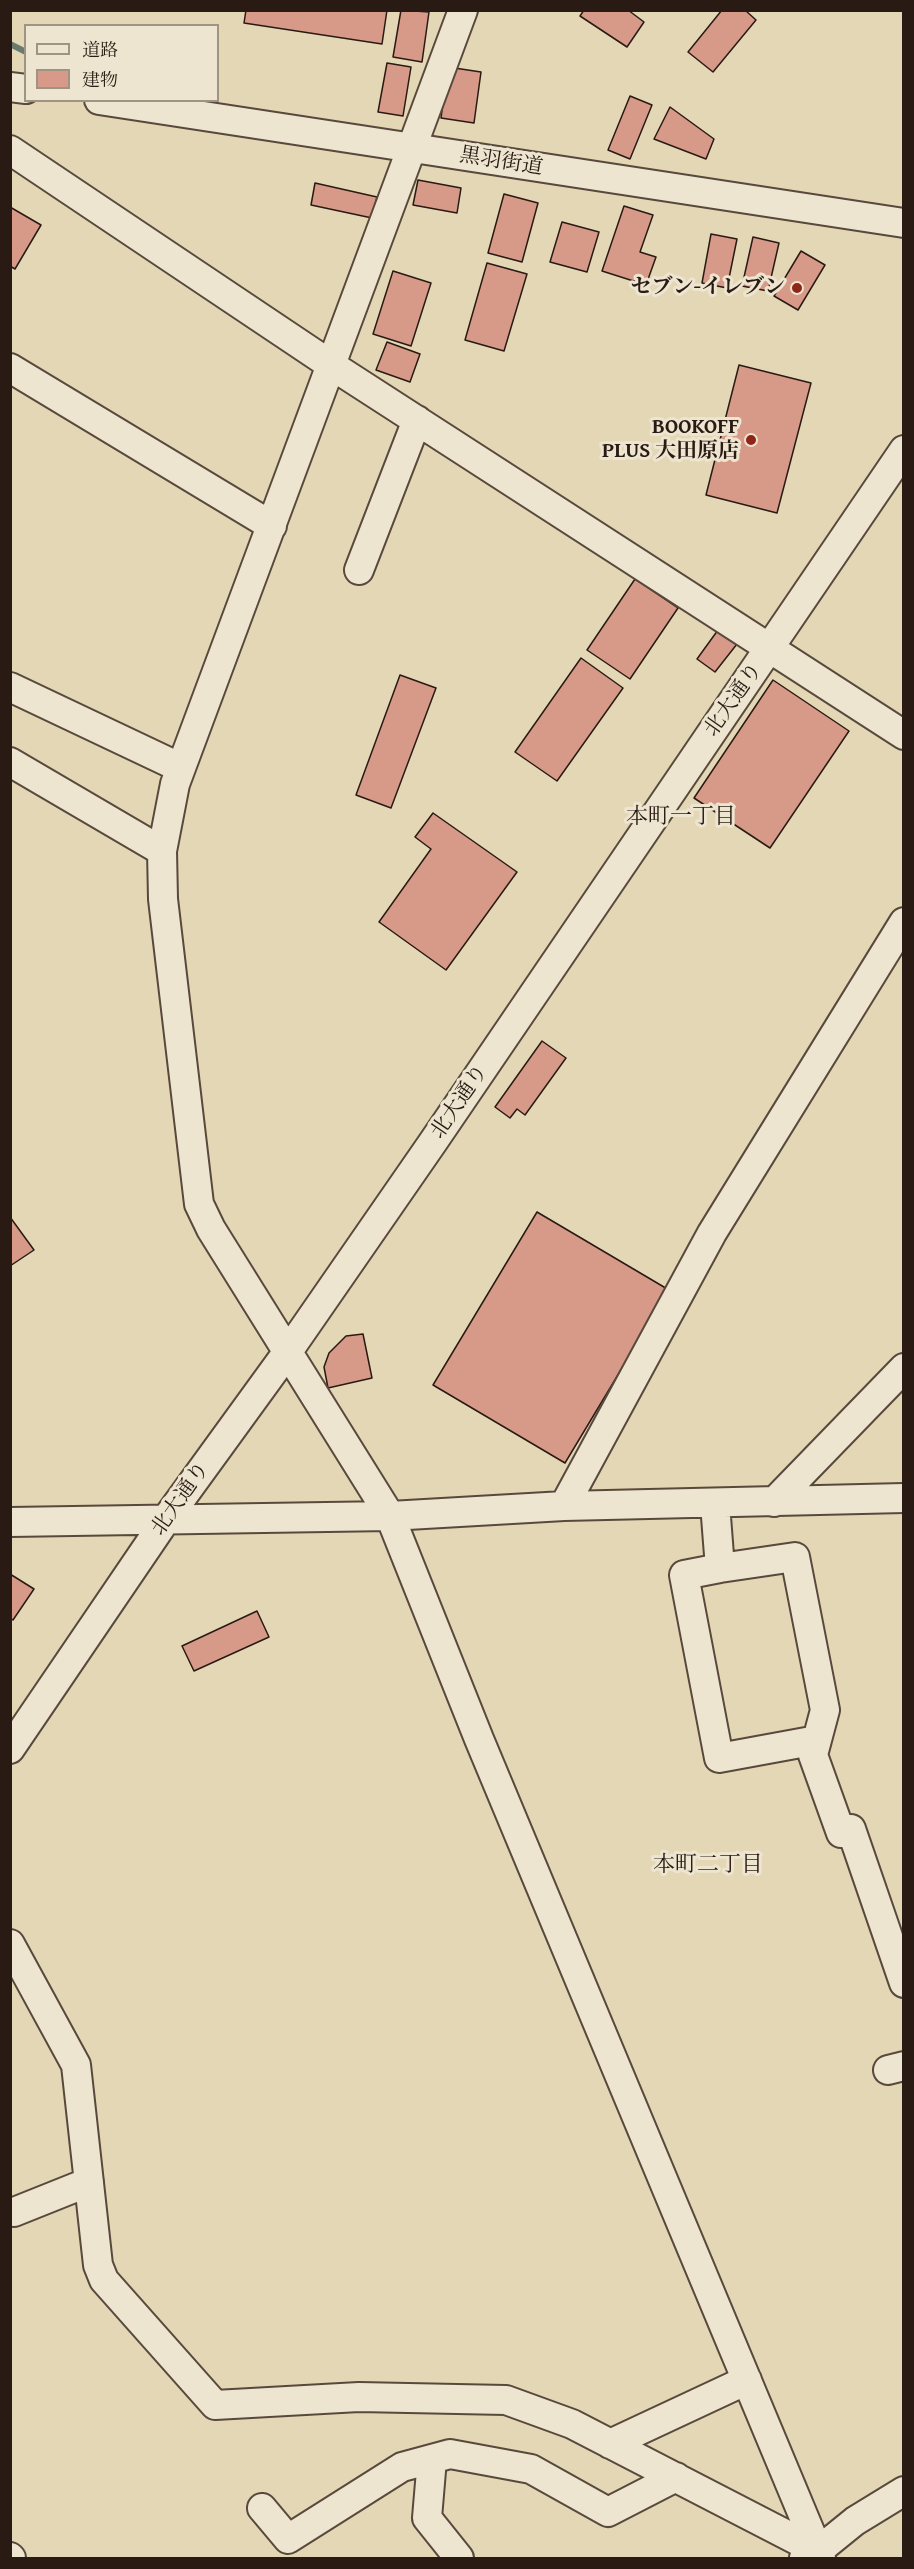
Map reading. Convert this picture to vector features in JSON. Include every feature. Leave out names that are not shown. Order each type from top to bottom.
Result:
[{"type":"street","points":[[463,10],[175,784],[162,851],[163,899],[199,1204],[211,1229],[289,1350],[390,1516],[484,1750],[747,2380],[814,2556]]},
{"type":"street","name":"黒羽街道","points":[[112,102],[903,223]]},
{"type":"street","points":[[10,150],[331,365],[772,647],[903,735]]},
{"type":"street","points":[[10,368],[272,526]]},
{"type":"street","points":[[359,570],[417,420]]},
{"type":"street","name":"北大通り","points":[[10,1749],[167,1518],[289,1350],[440,1132],[682,773],[772,647],[903,450]]},
{"type":"street","points":[[10,687],[181,768]]},
{"type":"street","points":[[10,762],[162,851]]},
{"type":"street","points":[[564,1506],[712,1233],[903,922]]},
{"type":"street","points":[[774,1503],[903,1368]]},
{"type":"street","points":[[10,1522],[390,1516],[564,1506],[774,1503],[903,1498]]},
{"type":"street","points":[[715,1504],[720,1568]]},
{"type":"street","points":[[817,1740],[719,1758],[684,1575],[795,1557],[825,1710],[817,1740],[813,1755],[841,1833],[852,1829],[903,1983]]},
{"type":"street","points":[[10,1944],[76,2065],[98,2265],[104,2280],[215,2405],[359,2397],[506,2400],[572,2424],[676,2477],[814,2556]]},
{"type":"street","points":[[14,2212],[89,2182]]},
{"type":"street","points":[[610,2444],[747,2380]]},
{"type":"street","points":[[262,2508],[288,2539],[402,2467],[450,2454],[531,2469],[608,2512],[676,2477]]},
{"type":"street","points":[[432,2459],[427,2518],[459,2559]]},
{"type":"street","points":[[814,2556],[855,2521],[903,2491]]},
{"type":"building","points":[[246,10],[387,10],[382,44],[244,23]]},
{"type":"building","points":[[401,10],[429,12],[422,62],[393,57]]},
{"type":"building","points":[[584,10],[628,10],[644,22],[627,47],[580,16]]},
{"type":"building","points":[[722,10],[745,10],[756,20],[713,72],[688,52]]},
{"type":"building","points":[[387,63],[411,67],[403,116],[378,112]]},
{"type":"building","points":[[448,67],[481,72],[474,123],[441,118]]},
{"type":"building","points":[[630,96],[652,105],[630,159],[608,150]]},
{"type":"building","points":[[670,107],[714,139],[706,159],[654,139]]},
{"type":"building","points":[[418,180],[461,188],[457,213],[413,205]]},
{"type":"building","points":[[315,183],[377,197],[372,218],[311,205]]},
{"type":"building","points":[[504,194],[538,203],[522,262],[488,253]]},
{"type":"building","points":[[624,206],[653,215],[640,252],[656,257],[646,285],[602,271]]},
{"type":"building","points":[[10,207],[41,225],[15,269],[10,266]]},
{"type":"building","points":[[562,222],[599,232],[587,272],[550,262]]},
{"type":"building","points":[[711,234],[737,239],[727,288],[702,283]]},
{"type":"building","points":[[753,237],[779,243],[768,291],[742,286]]},
{"type":"building","points":[[801,251],[825,265],[798,310],[774,296]]},
{"type":"building","points":[[487,263],[527,274],[504,351],[465,340]]},
{"type":"building","points":[[393,271],[431,283],[411,346],[373,334]]},
{"type":"building","points":[[387,342],[420,354],[410,382],[376,370]]},
{"type":"building","points":[[739,365],[811,383],[777,513],[706,495]]},
{"type":"building","points":[[635,579],[678,608],[630,679],[587,650]]},
{"type":"building","points":[[718,630],[737,644],[715,672],[697,659]]},
{"type":"building","points":[[581,658],[623,688],[557,781],[515,752]]},
{"type":"building","points":[[400,675],[436,688],[391,808],[356,795]]},
{"type":"building","points":[[773,680],[849,731],[770,848],[694,798]]},
{"type":"building","points":[[433,813],[517,872],[446,970],[379,922],[431,849],[415,837]]},
{"type":"building","points":[[542,1041],[566,1058],[525,1115],[517,1109],[510,1118],[495,1107]]},
{"type":"building","points":[[537,1212],[669,1290],[565,1463],[433,1385]]},
{"type":"building","points":[[10,1217],[34,1250],[10,1266]]},
{"type":"building","points":[[363,1334],[372,1378],[328,1388],[324,1367],[329,1353],[346,1336]]},
{"type":"building","points":[[10,1574],[34,1589],[13,1620],[10,1618]]},
{"type":"building","points":[[257,1611],[269,1637],[194,1671],[182,1646]]},
{"type":"waterway","points":[[10,44],[24,51]]},
{"type":"place","name":"セブン-イレブン","points":[[797,288]]},
{"type":"place","name":"BOOKOFF PLUS 大田原店","points":[[751,440]]},
{"type":"district","name":"本町一丁目","points":[[681,817]]},
{"type":"district","name":"本町二丁目","points":[[708,1865]]}]
